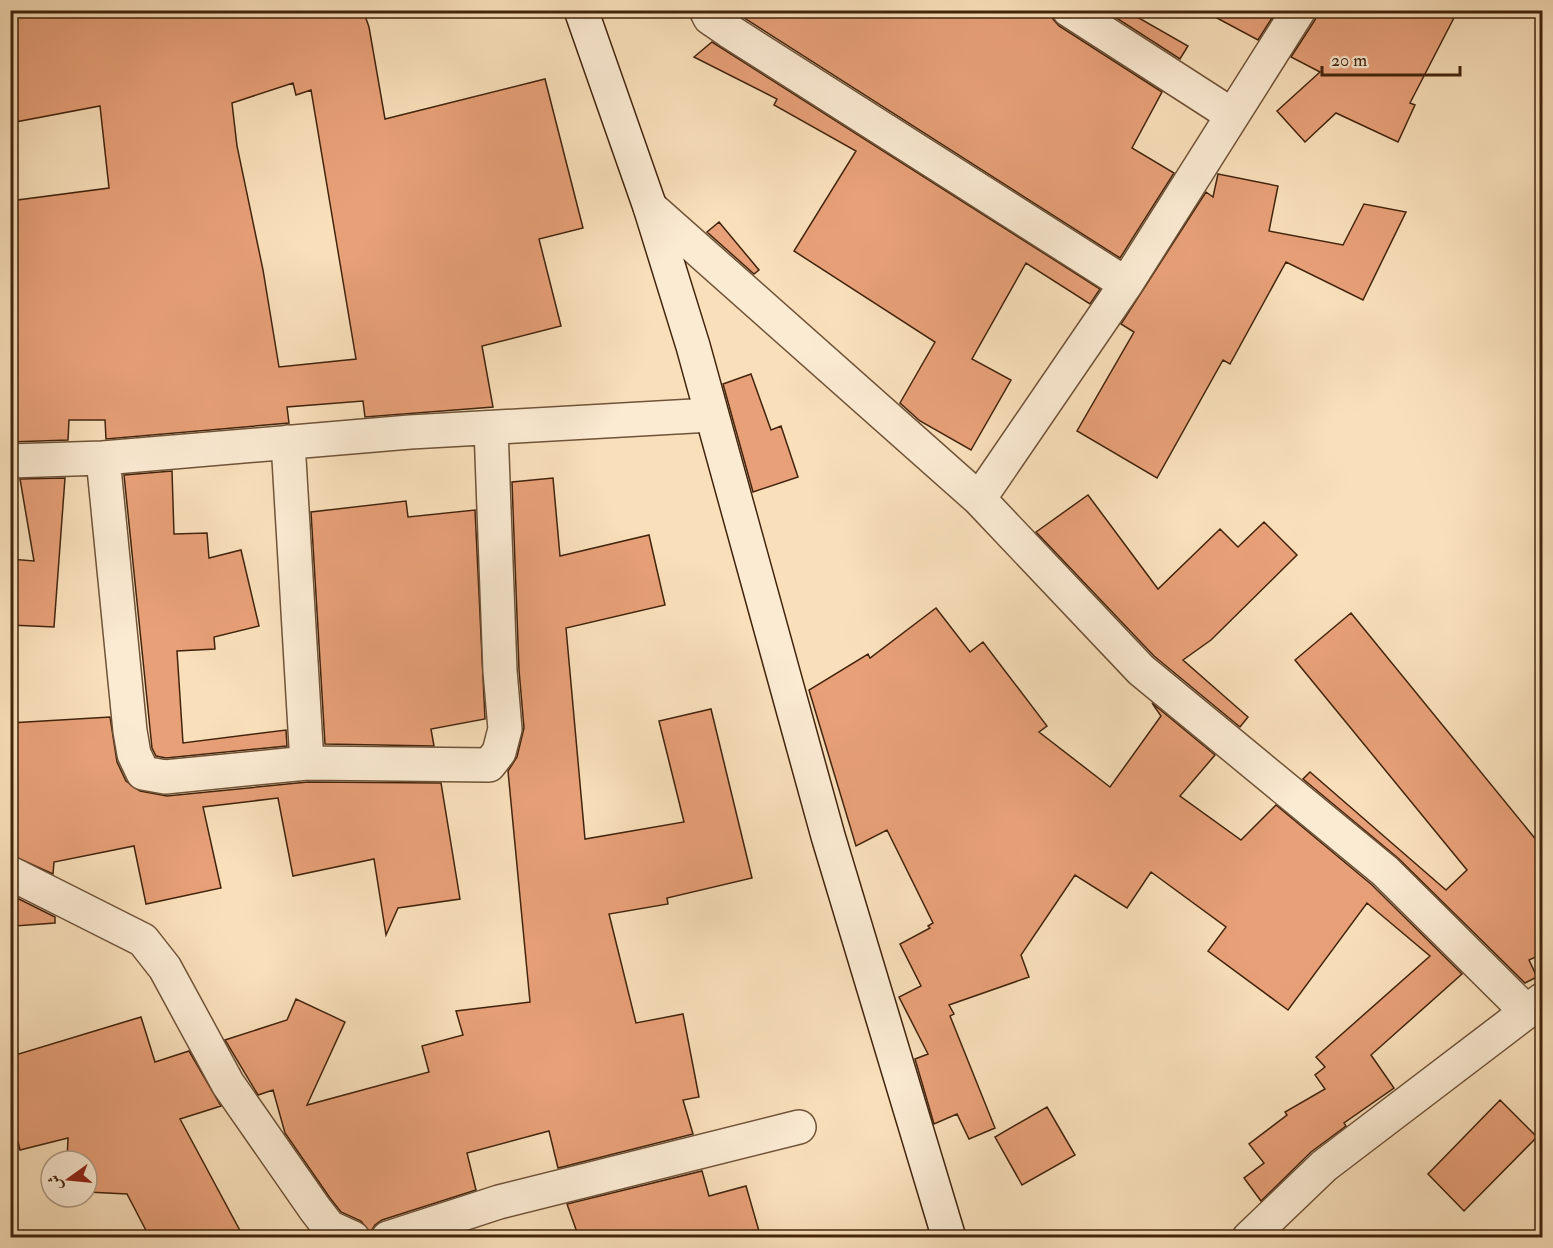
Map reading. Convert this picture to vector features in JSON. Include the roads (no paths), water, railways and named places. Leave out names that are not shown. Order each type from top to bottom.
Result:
[{"type":"street","points":[[581,10],[650,207],[693,345],[828,836],[949,1238]]},
{"type":"street","points":[[706,10],[710,18],[729,31],[1126,284]]},
{"type":"street","points":[[1069,10],[1232,115]]},
{"type":"street","points":[[979,499],[1126,284],[1299,10]]},
{"type":"street","points":[[650,207],[979,499],[1141,670],[1384,871],[1535,1006],[1324,1166],[1249,1238]]},
{"type":"street","points":[[10,461],[103,458],[288,442],[711,415]]},
{"type":"street","points":[[103,458],[130,731],[134,754],[142,773],[165,777],[307,763],[489,765],[499,752],[505,729],[500,672],[490,428]]},
{"type":"street","points":[[288,442],[307,763]]},
{"type":"street","points":[[10,873],[143,940],[165,968],[228,1084],[315,1209],[329,1227],[353,1238]]},
{"type":"street","points":[[388,1238],[457,1227],[499,1202],[799,1127]]}]
